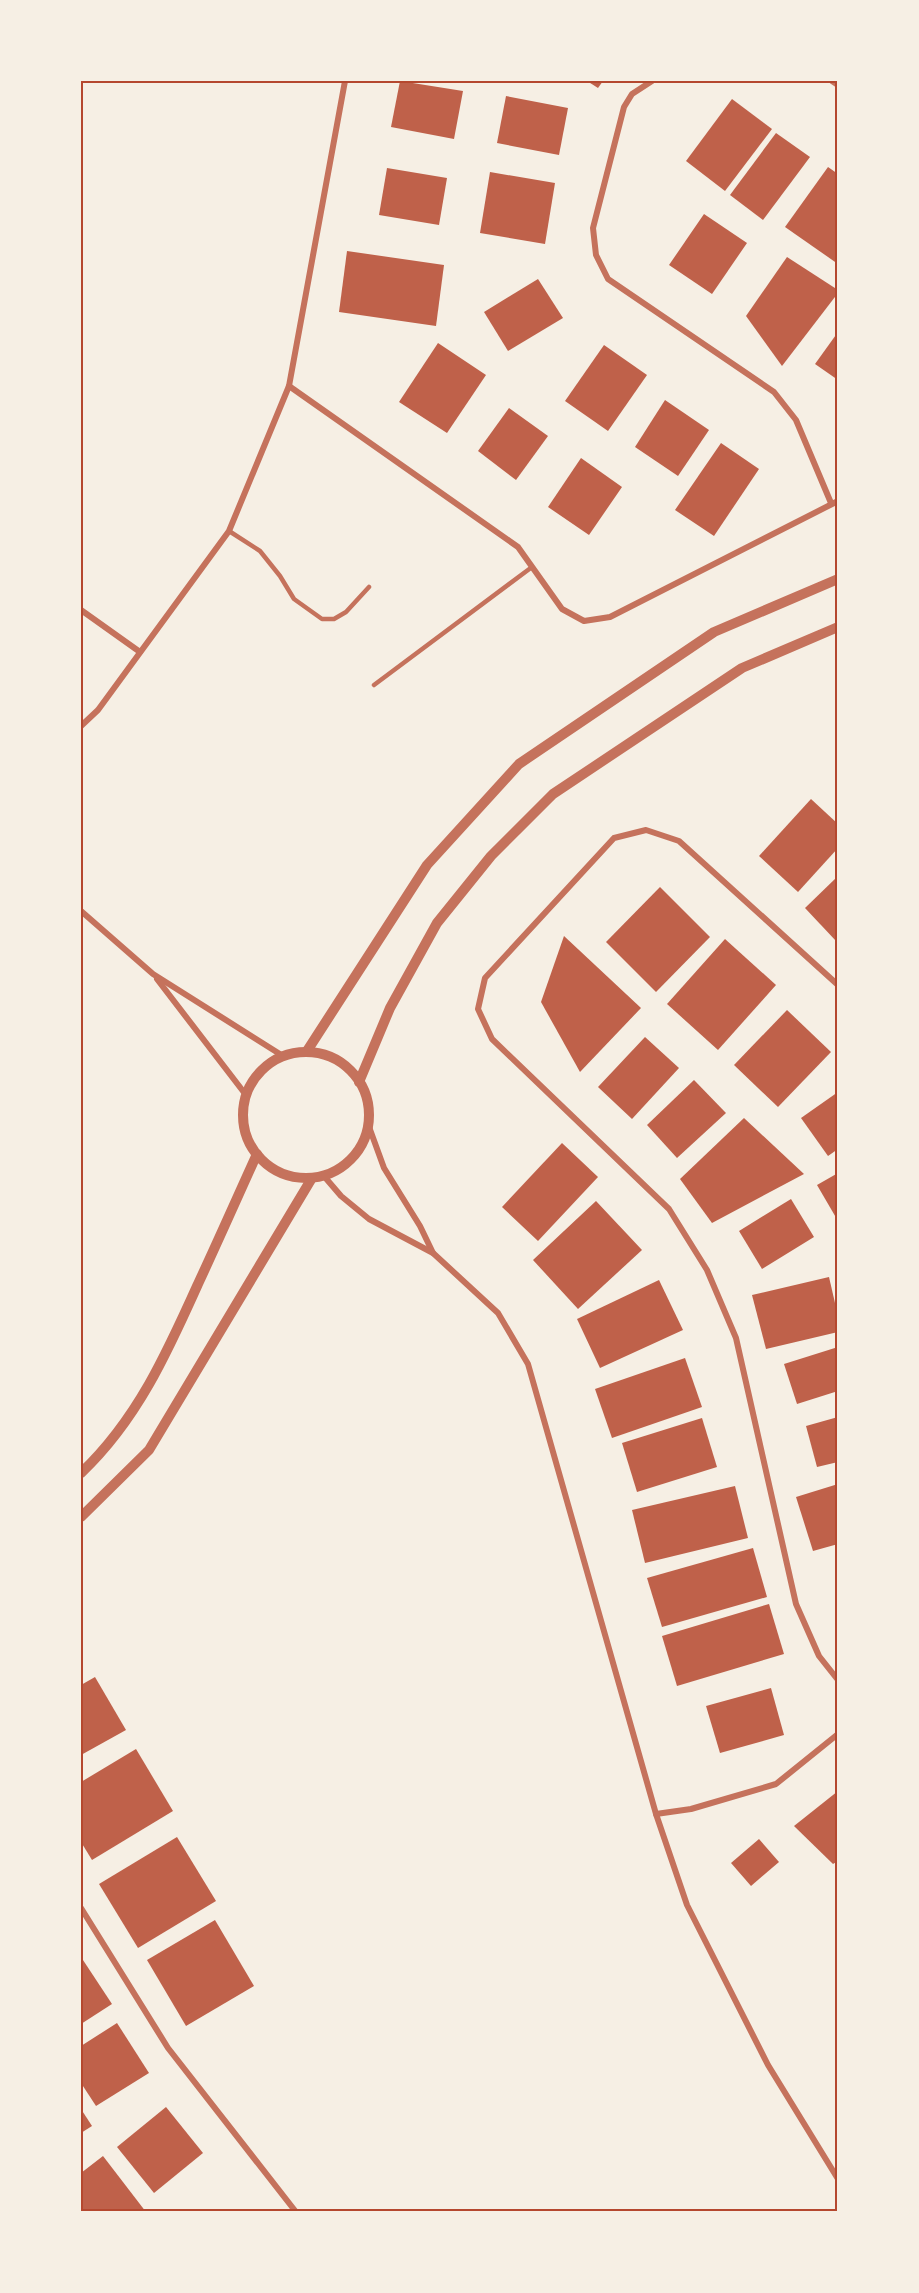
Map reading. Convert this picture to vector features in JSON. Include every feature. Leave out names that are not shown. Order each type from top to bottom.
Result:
[{"type":"street","points":[[81,726],[98,710],[229,531],[289,386],[345,81]]},
{"type":"street","points":[[289,386],[518,547],[561,609],[584,621],[610,617],[835,502],[796,420],[774,392],[608,279],[596,255],[593,228],[624,107],[632,94],[652,81]]},
{"type":"street","points":[[832,81],[838,85]]},
{"type":"street","points":[[307,1052],[427,865],[519,764],[714,632],[838,579]]},
{"type":"street","points":[[81,610],[140,652]]},
{"type":"street","points":[[359,1082],[390,1008],[437,923],[491,856],[553,794],[742,668],[838,627]]},
{"type":"street","points":[[838,986],[680,841],[645,830],[614,838],[485,978],[477,1009],[492,1039],[669,1209],[707,1270],[736,1338],[796,1604],[819,1656],[838,1680]]},
{"type":"street","points":[[81,911],[153,974],[282,1056]]},
{"type":"street","points":[[153,974],[246,1095]]},
{"type":"street","points":[[307,1052],[337,1060],[359,1082],[368,1102],[368,1124],[363,1141],[354,1156],[340,1168],[318,1177],[291,1176],[273,1168],[257,1154],[247,1136],[243,1116],[246,1095],[254,1078],[266,1065],[282,1056],[307,1052]]},
{"type":"street","points":[[368,1124],[384,1168],[420,1226],[433,1253]]},
{"type":"street","points":[[81,1473],[101,1455],[143,1397],[169,1350],[257,1154]]},
{"type":"street","points":[[318,1177],[369,1219],[433,1253],[498,1313],[528,1364],[656,1814],[687,1905],[768,2065],[838,2179]]},
{"type":"street","points":[[81,1517],[149,1450],[318,1177]]},
{"type":"street","points":[[656,1814],[691,1809],[776,1784],[838,1734]]},
{"type":"street","points":[[81,1908],[168,2048],[296,2212]]},
{"type":"lane","points":[[229,531],[260,551],[280,576],[294,600],[322,619],[334,619],[346,612],[369,587]]},
{"type":"lane","points":[[374,685],[532,567]]},
{"type":"building","points":[[400,81],[463,91],[454,139],[391,127]]},
{"type":"building","points":[[587,81],[603,81],[598,88]]},
{"type":"building","points":[[506,96],[568,108],[559,155],[497,143]]},
{"type":"building","points":[[732,99],[772,129],[725,191],[686,161]]},
{"type":"building","points":[[776,133],[810,157],[763,220],[730,195]]},
{"type":"building","points":[[828,167],[838,174],[838,264],[785,227]]},
{"type":"building","points":[[387,168],[447,178],[439,225],[379,215]]},
{"type":"building","points":[[490,172],[555,183],[545,244],[480,233]]},
{"type":"building","points":[[704,214],[747,243],[712,294],[669,265]]},
{"type":"building","points":[[347,251],[444,265],[436,326],[339,312]]},
{"type":"building","points":[[787,257],[838,290],[838,293],[782,366],[746,316]]},
{"type":"building","points":[[538,279],[563,318],[508,351],[484,312]]},
{"type":"building","points":[[838,332],[838,380],[815,364]]},
{"type":"building","points":[[438,343],[486,375],[447,433],[399,402]]},
{"type":"building","points":[[604,345],[647,375],[608,431],[565,401]]},
{"type":"building","points":[[665,400],[709,430],[678,476],[635,447]]},
{"type":"building","points":[[509,408],[548,436],[516,480],[478,451]]},
{"type":"building","points":[[721,443],[759,469],[714,536],[675,510]]},
{"type":"building","points":[[581,458],[622,487],[589,535],[548,507]]},
{"type":"building","points":[[811,799],[838,824],[838,848],[798,892],[759,856]]},
{"type":"building","points":[[838,876],[838,940],[836,941],[805,908]]},
{"type":"building","points":[[660,887],[710,937],[656,992],[606,942]]},
{"type":"building","points":[[564,936],[641,1008],[580,1072],[541,1002]]},
{"type":"building","points":[[725,939],[776,985],[718,1050],[667,1004]]},
{"type":"building","points":[[787,1010],[831,1052],[778,1107],[734,1065]]},
{"type":"building","points":[[645,1037],[679,1068],[632,1119],[598,1087]]},
{"type":"building","points":[[694,1080],[726,1113],[677,1158],[647,1125]]},
{"type":"building","points":[[838,1092],[838,1149],[828,1156],[801,1118]]},
{"type":"building","points":[[744,1118],[804,1174],[712,1223],[680,1179]]},
{"type":"building","points":[[562,1143],[598,1177],[538,1241],[502,1207]]},
{"type":"building","points":[[838,1173],[838,1221],[817,1185]]},
{"type":"building","points":[[791,1199],[814,1237],[762,1269],[739,1231]]},
{"type":"building","points":[[596,1201],[642,1250],[578,1309],[533,1260]]},
{"type":"building","points":[[829,1277],[838,1316],[838,1332],[766,1349],[752,1295]]},
{"type":"building","points":[[659,1280],[683,1330],[600,1368],[577,1319]]},
{"type":"building","points":[[838,1347],[838,1391],[797,1404],[784,1364]]},
{"type":"building","points":[[685,1358],[702,1407],[612,1438],[595,1389]]},
{"type":"building","points":[[838,1417],[838,1462],[817,1467],[806,1426]]},
{"type":"building","points":[[702,1418],[717,1467],[637,1492],[622,1443]]},
{"type":"building","points":[[838,1484],[838,1544],[813,1551],[796,1497]]},
{"type":"building","points":[[735,1486],[748,1538],[645,1563],[632,1510]]},
{"type":"building","points":[[753,1548],[767,1597],[662,1627],[647,1578]]},
{"type":"building","points":[[769,1604],[784,1654],[677,1686],[662,1636]]},
{"type":"building","points":[[95,1677],[126,1730],[81,1755],[81,1685]]},
{"type":"building","points":[[771,1688],[784,1735],[720,1753],[706,1706]]},
{"type":"building","points":[[136,1749],[173,1811],[92,1860],[81,1842],[81,1782]]},
{"type":"building","points":[[838,1791],[838,1861],[833,1864],[794,1826]]},
{"type":"building","points":[[177,1837],[216,1901],[138,1948],[99,1884]]},
{"type":"building","points":[[759,1839],[779,1862],[751,1886],[731,1863]]},
{"type":"building","points":[[215,1920],[254,1986],[186,2026],[147,1960]]},
{"type":"building","points":[[81,1957],[112,2004],[81,2024]]},
{"type":"building","points":[[117,2023],[149,2073],[96,2106],[81,2083],[81,2046]]},
{"type":"building","points":[[166,2107],[203,2153],[154,2193],[117,2147]]},
{"type":"building","points":[[81,2109],[92,2126],[81,2133]]},
{"type":"building","points":[[103,2156],[146,2212],[81,2212],[81,2173]]}]
